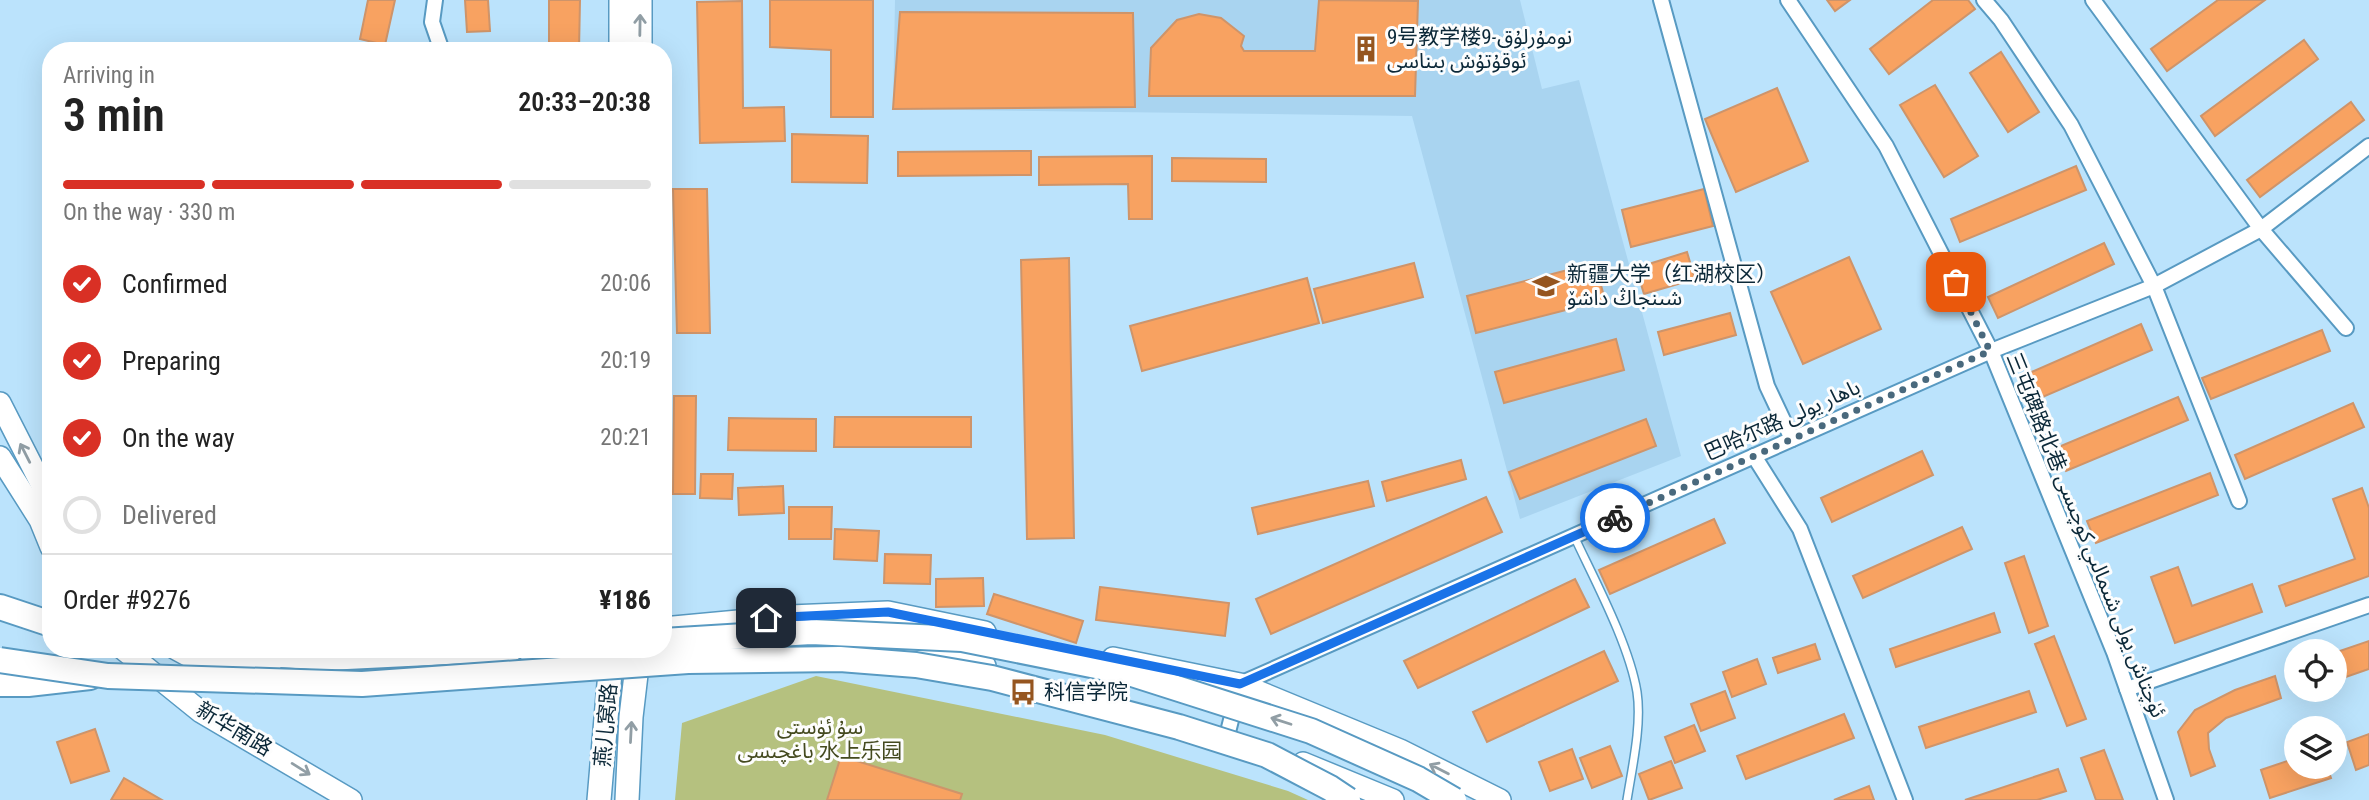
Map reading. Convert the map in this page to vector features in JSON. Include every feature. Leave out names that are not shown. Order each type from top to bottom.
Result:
[{"type":"highway","points":[[0,607],[42,621]]},
{"type":"highway","points":[[0,623],[42,629]]},
{"type":"highway","points":[[672,640],[811,632],[962,639],[1126,672],[1311,731],[1418,779],[1454,800]]},
{"type":"highway","points":[[0,660],[107,676],[362,684],[688,661],[840,659],[916,665],[992,678],[1179,727],[1267,755],[1348,800]]},
{"type":"highway","points":[[0,684],[29,684],[107,676]]},
{"type":"main road","points":[[621,0],[621,42]]},
{"type":"main road","points":[[640,0],[640,42]]},
{"type":"main road","points":[[0,403],[5,427],[42,508]]},
{"type":"main road","points":[[0,457],[7,479],[42,514]]},
{"type":"main road","points":[[672,627],[790,616],[888,612],[1240,684],[1400,750],[1500,800]]},
{"type":"main road","points":[[672,653],[897,645],[1023,675],[1228,732],[1393,800]]},
{"type":"main road","name":"新华南路","points":[[134,658],[201,712],[351,800]]},
{"type":"main road","points":[[193,658],[200,662],[336,678],[419,675],[583,658]]},
{"type":"main road","name":"燕儿窝路","points":[[599,800],[612,658]]},
{"type":"main road","name":"燕儿窝路","points":[[627,800],[631,717],[638,658]]},
{"type":"street","points":[[435,0],[432,22],[439,42]]},
{"type":"street","points":[[1661,0],[1767,386],[1791,439]]},
{"type":"street","name":"三屯碑路北巷 ئۈچتاش يولى شىمالىي كوچىسى","points":[[1788,0],[1886,146],[1990,351],[2114,652],[2166,800]]},
{"type":"street","points":[[1984,0],[2001,20],[2071,125],[2154,286],[2239,501]]},
{"type":"street","points":[[2092,0],[2261,229],[2346,328]]},
{"type":"street","name":"巴哈尔路 باھار يولى","points":[[1240,684],[1990,351],[2154,286],[2261,229],[2369,146]]},
{"type":"street","points":[[1754,456],[1800,528],[1905,800]]},
{"type":"street","points":[[2127,690],[2369,605]]},
{"type":"street","points":[[1228,732],[1240,684]]},
{"type":"lane","points":[[1574,536],[1629,660],[1637,694],[1633,763],[1627,800]]},
{"type":"shaded area","name":"新疆大学（红湖校区） شىنجاڭ داشۆ","points":[[895,0],[1520,0],[1542,89],[1579,80],[1681,456],[1520,519],[1412,116],[893,109]]},
{"type":"green space","name":"سۇ ئۈستى باغچىسى 水上乐园","points":[[816,676],[1105,735],[1288,791],[1308,800],[675,800],[682,723]]},
{"type":"building","points":[[368,0],[395,0],[386,42],[360,39]]},
{"type":"building","points":[[465,0],[488,0],[490,31],[467,32]]},
{"type":"building","points":[[549,0],[580,0],[579,42],[549,42]]},
{"type":"building","points":[[770,0],[873,0],[873,117],[831,117],[831,50],[770,47]]},
{"type":"building","name":"9号教学楼9-نومۇرلۇق ئوقۇتۇش بىناسى","points":[[1319,0],[1418,1],[1415,96],[1149,96],[1151,48],[1177,20],[1199,14],[1221,18],[1244,36],[1241,46],[1244,51],[1315,51]]},
{"type":"building","points":[[1827,0],[1850,0],[1835,11]]},
{"type":"building","points":[[1933,0],[1968,0],[1975,9],[1889,74],[1870,49]]},
{"type":"building","points":[[2218,0],[2265,0],[2167,71],[2151,49]]},
{"type":"building","points":[[742,1],[743,108],[784,107],[785,141],[700,143],[697,2]]},
{"type":"building","points":[[900,12],[1133,13],[1135,107],[893,109]]},
{"type":"building","points":[[2304,40],[2318,59],[2215,136],[2201,116]]},
{"type":"building","points":[[2001,52],[2039,112],[2008,132],[1970,73]]},
{"type":"building","points":[[1935,85],[1978,156],[1944,177],[1900,105]]},
{"type":"building","points":[[1777,88],[1808,161],[1736,192],[1705,119]]},
{"type":"building","points":[[2351,102],[2364,120],[2260,197],[2247,180]]},
{"type":"building","points":[[792,134],[868,136],[867,183],[792,182]]},
{"type":"building","points":[[1031,151],[1031,175],[898,176],[898,152]]},
{"type":"building","points":[[1152,156],[1152,219],[1129,219],[1128,184],[1039,185],[1039,157]]},
{"type":"building","points":[[1172,158],[1266,159],[1266,182],[1172,181]]},
{"type":"building","points":[[2076,166],[2086,190],[1960,242],[1951,219]]},
{"type":"building","points":[[673,189],[707,189],[710,333],[677,333]]},
{"type":"building","points":[[1704,189],[1713,226],[1631,247],[1622,210]]},
{"type":"building","points":[[2104,243],[2114,264],[1998,318],[1988,297]]},
{"type":"building","points":[[1687,252],[1695,279],[1644,294],[1636,268]]},
{"type":"building","points":[[1849,257],[1881,329],[1803,364],[1771,292]]},
{"type":"building","points":[[1069,258],[1074,538],[1027,539],[1021,260]]},
{"type":"building","points":[[1414,263],[1423,297],[1323,323],[1314,289]]},
{"type":"building","points":[[1595,263],[1605,300],[1476,333],[1467,296]]},
{"type":"building","points":[[1307,278],[1319,323],[1142,371],[1130,326]]},
{"type":"building","points":[[1730,313],[1736,335],[1664,355],[1658,332]]},
{"type":"building","points":[[2141,324],[2152,350],[2038,399],[2027,374]]},
{"type":"building","points":[[2322,330],[2330,351],[2211,399],[2202,378]]},
{"type":"building","points":[[1616,339],[1624,370],[1504,403],[1495,372]]},
{"type":"building","points":[[674,396],[696,396],[695,494],[673,494]]},
{"type":"building","points":[[2178,397],[2188,420],[2066,471],[2056,448]]},
{"type":"building","points":[[2353,403],[2364,427],[2245,479],[2235,455]]},
{"type":"building","points":[[835,417],[971,417],[971,447],[834,447]]},
{"type":"building","points":[[729,418],[816,419],[816,451],[728,450]]},
{"type":"building","points":[[1646,419],[1656,446],[1520,499],[1509,472]]},
{"type":"building","points":[[1922,451],[1933,475],[1832,522],[1821,498]]},
{"type":"building","points":[[1461,460],[1466,479],[1387,501],[1382,482]]},
{"type":"building","points":[[2210,473],[2218,495],[2096,543],[2087,521]]},
{"type":"building","points":[[701,474],[733,474],[732,499],[700,498]]},
{"type":"building","points":[[1368,481],[1374,506],[1258,534],[1252,508]]},
{"type":"building","points":[[783,486],[784,513],[739,515],[738,488]]},
{"type":"building","points":[[2362,488],[2369,508],[2369,576],[2286,606],[2279,586],[2355,559],[2333,499]]},
{"type":"building","points":[[1486,497],[1502,532],[1271,634],[1256,599]]},
{"type":"building","points":[[789,507],[832,507],[831,539],[789,539]]},
{"type":"building","points":[[1714,519],[1725,543],[1610,594],[1599,570]]},
{"type":"building","points":[[1962,527],[1972,549],[1863,598],[1853,576]]},
{"type":"building","points":[[835,529],[879,531],[877,561],[834,559]]},
{"type":"building","points":[[885,554],[931,555],[930,584],[884,583]]},
{"type":"building","points":[[2024,556],[2048,626],[2029,633],[2005,563]]},
{"type":"building","points":[[2178,567],[2192,606],[2252,584],[2262,612],[2175,643],[2151,577]]},
{"type":"building","points":[[983,578],[984,606],[936,607],[936,579]]},
{"type":"building","points":[[1575,579],[1589,607],[1418,688],[1404,661]]},
{"type":"building","points":[[1100,587],[1229,603],[1225,636],[1096,620]]},
{"type":"building","points":[[994,594],[1083,621],[1076,643],[987,614]]},
{"type":"building","points":[[1994,613],[2000,632],[1896,667],[1890,649]]},
{"type":"building","points":[[2054,636],[2086,719],[2067,726],[2035,644]]},
{"type":"building","points":[[2369,641],[2369,669],[2347,677],[2347,649]]},
{"type":"building","points":[[1815,644],[1820,659],[1778,673],[1773,658]]},
{"type":"building","points":[[1604,651],[1618,681],[1487,742],[1473,712]]},
{"type":"building","points":[[1757,659],[1766,684],[1732,697],[1723,672]]},
{"type":"building","points":[[2275,676],[2281,698],[2226,718],[2208,733],[2209,749],[2215,766],[2191,776],[2178,732],[2195,710],[2235,690]]},
{"type":"building","points":[[1725,691],[1735,718],[1701,731],[1691,704]]},
{"type":"building","points":[[2029,691],[2036,712],[1926,748],[1919,727]]},
{"type":"building","points":[[1844,714],[1854,738],[1746,779],[1737,756]]},
{"type":"building","points":[[1694,725],[1705,751],[1675,763],[1665,737]]},
{"type":"building","points":[[95,729],[109,771],[71,783],[57,742]]},
{"type":"building","points":[[2369,734],[2369,765],[2356,770],[2347,742]]},
{"type":"building","points":[[1610,746],[1622,776],[1592,788],[1580,758]]},
{"type":"building","points":[[1572,749],[1583,779],[1550,791],[1539,762]]},
{"type":"building","points":[[2104,750],[2123,800],[2096,800],[2081,758]]},
{"type":"building","points":[[841,756],[962,794],[960,800],[827,800]]},
{"type":"building","points":[[1671,761],[1682,788],[1649,800],[1639,774]]},
{"type":"building","points":[[2284,762],[2284,779],[2328,779],[2270,798],[2261,770]]},
{"type":"building","points":[[2058,769],[2066,791],[2037,800],[1965,800]]},
{"type":"building","points":[[124,778],[162,800],[111,800]]},
{"type":"building","points":[[1869,786],[1874,800],[1834,800]]},
{"type":"way so far","points":[[1615,518],[1990,351],[1956,282]]},
{"type":"place","name":"9号教学楼9-نومۇرلۇق ئوقۇتۇش بىناسى","points":[[1366,49]]},
{"type":"place","name":"新疆大学（红湖校区） شىنجاڭ داشۆ","points":[[1546,286]]},
{"type":"place","name":"科信学院","points":[[1023,692]]},
{"type":"route","points":[[766,618],[888,612],[1240,684],[1615,518]]}]
